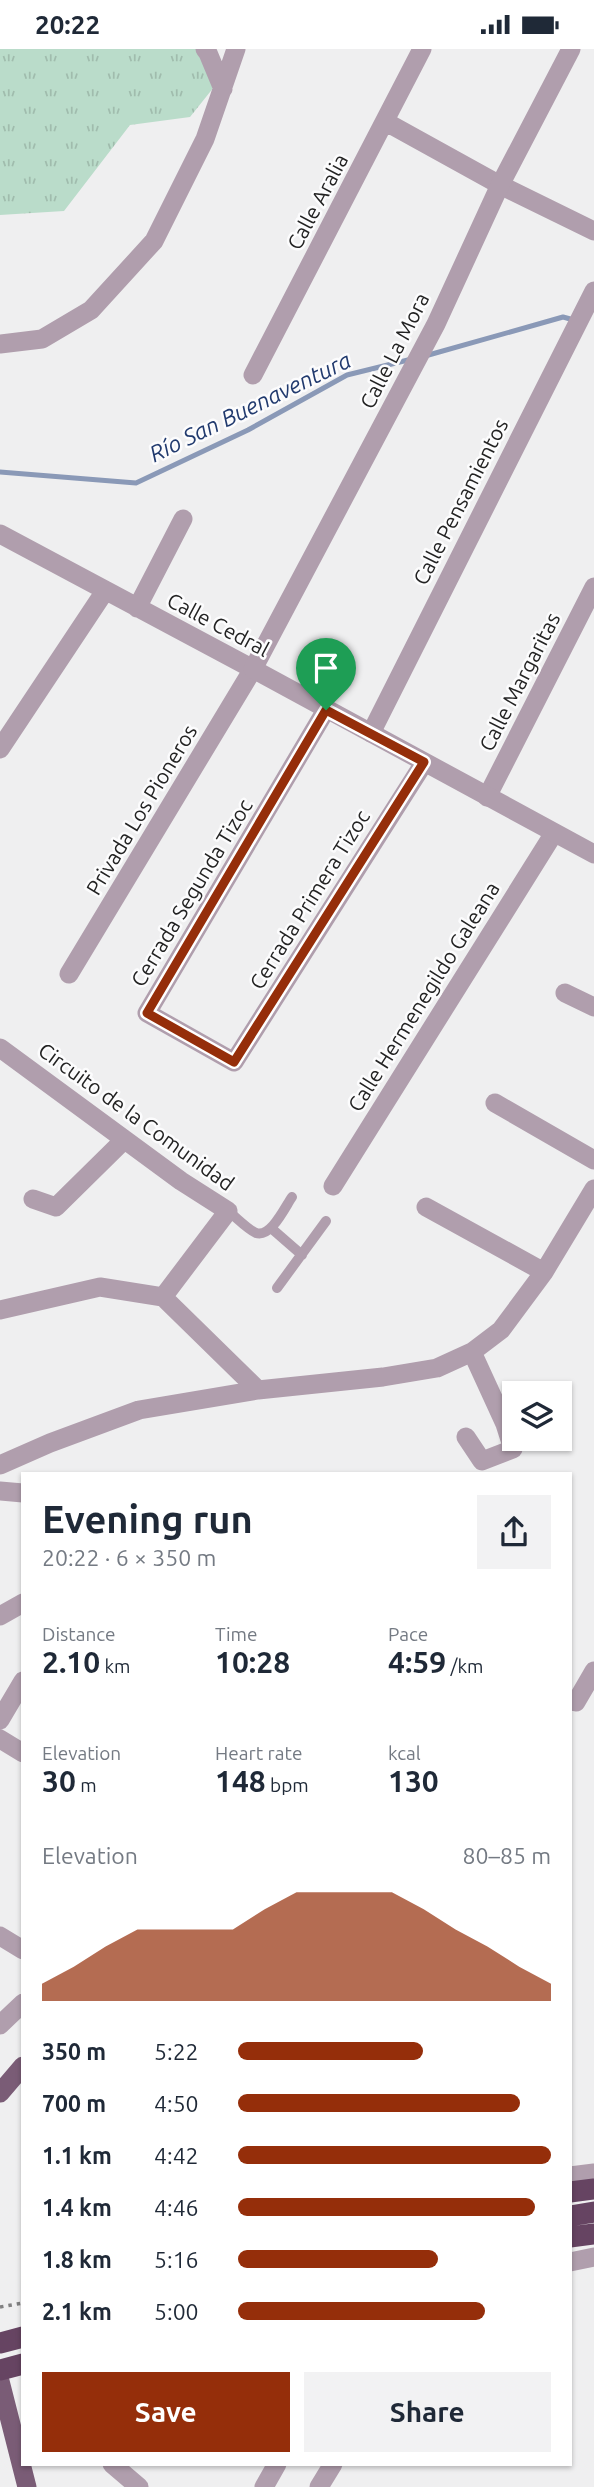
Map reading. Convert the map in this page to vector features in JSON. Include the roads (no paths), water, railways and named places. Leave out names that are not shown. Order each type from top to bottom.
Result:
[{"type":"highway","points":[[572,2192],[594,2189]]},
{"type":"highway","points":[[572,2205],[594,2201]]},
{"type":"highway","points":[[572,2216],[594,2212]]},
{"type":"highway","points":[[572,2237],[594,2234]]},
{"type":"highway","points":[[0,2344],[21,2339]]},
{"type":"highway","points":[[0,2370],[21,2365]]},
{"type":"highway","points":[[0,2379],[21,2372]]},
{"type":"main road","points":[[0,2093],[21,2068]]},
{"type":"main road","points":[[0,2379],[21,2457]]},
{"type":"main road","points":[[23,2466],[27,2487]]},
{"type":"street","points":[[205,49],[223,89]]},
{"type":"street","points":[[0,344],[42,339],[91,310],[154,240],[205,139],[236,49]]},
{"type":"street","name":"Calle Aralia","points":[[253,375],[422,49]]},
{"type":"street","name":"Calle La Mora","points":[[253,669],[436,324],[500,185],[570,49]]},
{"type":"street","points":[[386,122],[500,185],[594,231]]},
{"type":"street","name":"Calle Pensamientos","points":[[371,733],[590,299]]},
{"type":"street","points":[[137,608],[183,519]]},
{"type":"street","name":"Calle Cedral","points":[[3,534],[594,855]]},
{"type":"street","name":"Calle Margaritas","points":[[487,797],[594,587]]},
{"type":"street","points":[[0,749],[105,591]]},
{"type":"street","name":"Privada Los Pioneros","points":[[69,974],[253,669]]},
{"type":"street","name":"Cerrada Segunda Tizoc","points":[[234,1062],[147,1013],[326,710]]},
{"type":"street","name":"Cerrada Primera Tizoc","points":[[234,1062],[424,762]]},
{"type":"street","name":"Calle Hermenegildo Galeana","points":[[333,1186],[554,833]]},
{"type":"street","points":[[565,993],[594,1007]]},
{"type":"street","name":"Circuito de la Comunidad","points":[[0,1048],[124,1140],[228,1211],[163,1297]]},
{"type":"street","points":[[495,1103],[594,1160]]},
{"type":"street","points":[[33,1199],[56,1207],[124,1140]]},
{"type":"street","points":[[0,1465],[50,1443],[139,1411],[258,1390],[383,1377],[437,1368],[472,1352],[501,1330],[544,1272],[594,1189]]},
{"type":"street","points":[[426,1207],[544,1272]]},
{"type":"street","points":[[0,1310],[100,1287],[163,1297],[258,1390]]},
{"type":"street","points":[[466,1437],[482,1461],[513,1450],[505,1424],[472,1352]]},
{"type":"street","points":[[0,1492],[21,1493]]},
{"type":"street","points":[[0,1616],[21,1604]]},
{"type":"street","points":[[573,1701],[594,1671]]},
{"type":"street","points":[[0,1720],[19,1694]]},
{"type":"street","points":[[0,1739],[21,1752]]},
{"type":"street","points":[[0,1936],[21,1949]]},
{"type":"street","points":[[0,2025],[21,2005]]},
{"type":"street","points":[[572,2176],[594,2173]]},
{"type":"street","points":[[572,2262],[594,2257]]},
{"type":"street","points":[[114,2466],[139,2487]]},
{"type":"street","points":[[264,2487],[276,2466]]},
{"type":"street","points":[[319,2487],[332,2466]]},
{"type":"lane","points":[[228,1211],[256,1233],[264,1232],[271,1228],[292,1197]]},
{"type":"lane","points":[[277,1288],[326,1221]]},
{"type":"lane","points":[[271,1228],[302,1255]]},
{"type":"waterway","name":"Río San Buenaventura","points":[[425,356],[563,317],[574,320]]},
{"type":"waterway","name":"Río San Buenaventura","points":[[0,472],[136,483],[248,430],[347,375],[412,359]]}]
